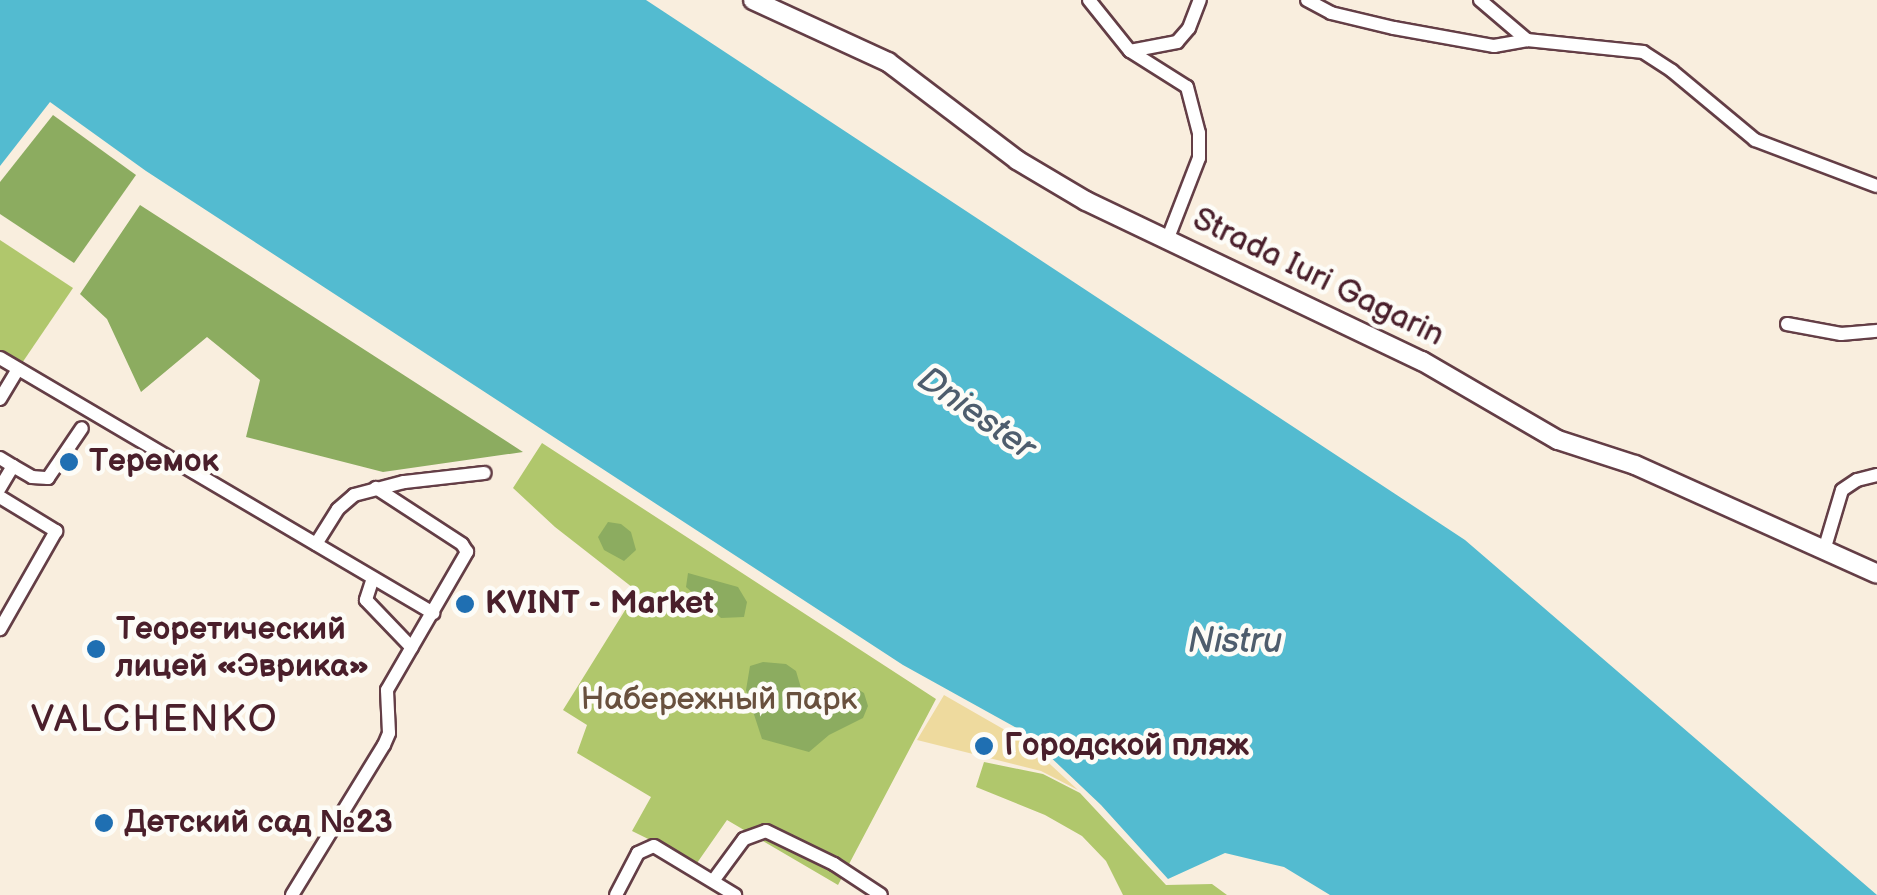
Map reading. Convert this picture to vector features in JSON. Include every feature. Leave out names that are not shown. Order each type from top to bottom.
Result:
[{"type":"main road","name":"Strada Iuri Gagarin","points":[[753,0],[888,62],[1033,172],[1422,360],[1558,440],[1634,466],[1825,547],[1877,574]]},
{"type":"street","points":[[1089,0],[1130,51],[1184,82],[1198,134],[1196,172],[1168,238]]},
{"type":"street","points":[[1130,51],[1177,42],[1189,28],[1200,0]]},
{"type":"street","points":[[1306,0],[1331,13],[1494,46],[1527,40],[1609,48],[1656,58],[1741,130],[1793,158],[1877,186]]},
{"type":"street","points":[[1480,0],[1527,40]]},
{"type":"street","points":[[1787,324],[1842,334],[1877,331]]},
{"type":"street","points":[[0,358],[372,581],[433,613]]},
{"type":"street","points":[[0,400],[18,370]]},
{"type":"street","points":[[0,488],[6,462],[32,477],[48,478],[82,428]]},
{"type":"street","points":[[316,544],[345,501],[376,488],[484,473]]},
{"type":"street","points":[[1825,547],[1842,490],[1857,480],[1877,475]]},
{"type":"street","points":[[292,895],[384,745],[389,733],[385,698],[467,548],[376,488]]},
{"type":"street","points":[[0,497],[56,531],[0,629]]},
{"type":"street","points":[[372,581],[366,600],[412,648]]},
{"type":"street","points":[[714,881],[744,839],[766,831],[834,864],[881,895]]},
{"type":"street","points":[[616,895],[638,853],[654,846],[734,895]]},
{"type":"green space","points":[[53,115],[136,175],[74,263],[0,214],[0,182]]},
{"type":"green space","points":[[140,205],[523,452],[383,472],[246,437],[260,380],[207,337],[141,392],[107,319],[80,294]]},
{"type":"green space","points":[[0,240],[73,288],[20,366],[0,353]]},
{"type":"green space","name":"Набережный парк","points":[[542,443],[936,699],[838,885],[727,820],[697,863],[632,831],[651,797],[577,753],[587,725],[563,710],[637,591],[555,527],[513,488]]},
{"type":"green space","points":[[608,522],[621,524],[631,532],[636,550],[624,561],[604,550],[598,537]]},
{"type":"green space","points":[[688,573],[738,587],[747,602],[744,617],[721,618],[686,587]]},
{"type":"green space","points":[[763,662],[786,664],[796,671],[804,698],[819,707],[854,687],[864,693],[868,706],[863,718],[829,735],[809,752],[762,739],[746,690],[750,666]]},
{"type":"green space","points":[[984,762],[1043,774],[1080,793],[1166,885],[1212,884],[1227,895],[1123,895],[1106,861],[1082,836],[1045,815],[976,787]]},
{"type":"sand","name":"Городской пляж","points":[[944,695],[1026,742],[1078,790],[1041,771],[917,740]]},
{"type":"water","name":"Nistru","points":[[0,0],[646,0],[1465,540],[1877,895],[1330,895],[1284,867],[1225,853],[1168,879],[1101,805],[1024,732],[903,665],[146,171],[50,102],[0,166]]},
{"type":"place","name":"Теремок","points":[[69,462]]},
{"type":"place","name":"KVINT - Market","points":[[465,604]]},
{"type":"place","name":"Теоретический лицей «Эврика»","points":[[96,649]]},
{"type":"place","name":"Городской пляж","points":[[984,746]]},
{"type":"place","name":"Детский сад №23","points":[[104,823]]},
{"type":"district","name":"VALCHENKO","points":[[155,720]]},
{"type":"water label","name":"Dniester","points":[[976,414]]}]
